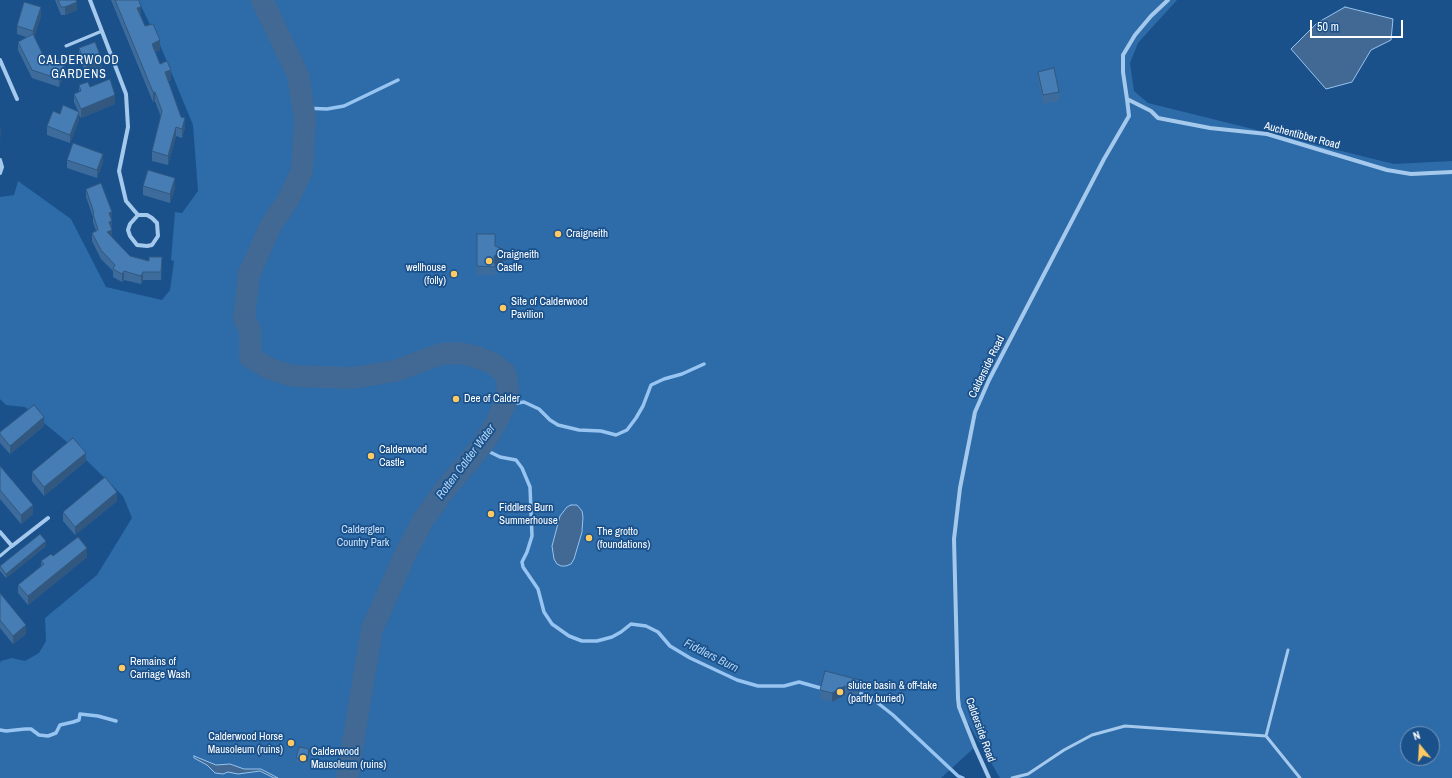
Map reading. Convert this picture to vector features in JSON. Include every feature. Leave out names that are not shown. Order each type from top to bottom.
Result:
[{"type":"street","points":[[90,0],[126,94],[128,127],[119,171],[126,201],[138,215],[147,215],[157,223],[158,236],[152,245],[137,245],[130,236],[128,230],[130,224],[138,215]]},
{"type":"street","name":"Calderside Road","points":[[989,778],[959,707],[958,698],[954,539],[960,488],[975,412],[1104,159],[1128,116],[1123,72],[1123,55],[1135,35],[1151,16],[1168,0]]},
{"type":"street","points":[[0,60],[17,100]]},
{"type":"street","name":"Auchentibber Road","points":[[1127,99],[1151,111],[1158,118],[1210,128],[1267,134],[1387,170],[1410,174],[1452,172]]},
{"type":"street","points":[[0,160],[2,167],[0,173]]},
{"type":"street","points":[[0,532],[12,546],[48,518]]},
{"type":"lane","points":[[66,46],[102,31]]},
{"type":"lane","points":[[0,556],[12,546]]},
{"type":"lane","points":[[1266,736],[1288,650]]},
{"type":"lane","points":[[1012,778],[1028,774],[1064,750],[1092,734],[1125,726],[1266,736],[1300,778]]},
{"type":"green space","name":"Calderglen Country Park","points":[[138,0],[1177,0],[1138,43],[1130,63],[1134,91],[1148,103],[1394,164],[1452,161],[1452,778],[1000,778],[961,711],[975,747],[941,778],[0,778],[1,661],[12,658],[25,661],[39,653],[46,641],[45,618],[97,575],[132,518],[123,496],[73,447],[25,407],[6,405],[0,399],[0,197],[14,195],[18,181],[71,219],[106,287],[162,300],[170,290],[174,261],[171,260],[175,212],[182,213],[198,191],[193,125],[160,45]]},
{"type":"shaded area","points":[[1345,7],[1393,19],[1391,40],[1371,50],[1352,82],[1326,89],[1291,49],[1317,23]]},
{"type":"shaded area","points":[[577,505],[582,511],[582,532],[574,559],[571,564],[561,566],[557,564],[554,559],[552,546],[560,516],[567,507]]},
{"type":"shaded area","points":[[194,756],[216,765],[230,764],[244,769],[261,769],[278,778],[274,778],[260,771],[238,774],[228,772],[223,774],[215,773],[207,765],[194,758]]},
{"type":"building","points":[[58,0],[76,0],[77,2],[61,7]]},
{"type":"building","points":[[115,0],[139,0],[141,7],[137,8],[145,26],[153,24],[160,40],[152,44],[160,64],[167,61],[171,70],[165,72],[181,117],[185,118],[182,129],[176,127],[168,156],[152,151],[162,111]]},
{"type":"building","points":[[24,2],[41,7],[33,31],[17,26]]},
{"type":"building","points":[[33,34],[43,55],[65,62],[59,79],[32,70],[18,42]]},
{"type":"building","points":[[95,42],[102,60],[86,66],[79,48]]},
{"type":"building","points":[[1054,68],[1059,92],[1043,95],[1038,72]]},
{"type":"building","points":[[110,79],[115,95],[81,109],[74,94],[81,91],[79,85],[88,82],[90,87]]},
{"type":"building","points":[[63,105],[79,112],[70,135],[47,126],[53,111],[60,114]]},
{"type":"building","points":[[73,143],[103,154],[97,170],[67,160]]},
{"type":"building","points":[[148,170],[175,178],[170,194],[143,186]]},
{"type":"building","points":[[101,183],[112,212],[109,213],[112,221],[109,222],[112,230],[107,232],[130,256],[149,261],[149,257],[162,257],[161,272],[143,272],[141,276],[124,271],[122,274],[113,269],[115,265],[101,250],[92,233],[98,230],[86,189]]},
{"type":"building","name":"Craigneith Castle","points":[[477,234],[495,234],[495,246],[507,251],[494,256],[495,267],[477,266]]},
{"type":"building","points":[[34,405],[44,417],[10,446],[0,432]]},
{"type":"building","points":[[73,438],[86,453],[44,487],[32,472]]},
{"type":"building","points":[[0,466],[33,505],[21,515],[0,490]]},
{"type":"building","points":[[105,477],[117,492],[75,527],[63,512]]},
{"type":"building","points":[[40,534],[46,541],[6,574],[0,566]]},
{"type":"building","points":[[78,537],[87,548],[28,596],[18,585],[44,564],[41,561],[51,554],[53,556]]},
{"type":"building","points":[[0,593],[26,625],[13,636],[0,620]]},
{"type":"building","points":[[825,671],[860,680],[858,690],[845,686],[832,693],[820,690]]},
{"type":"building","name":"Calderwood Mausoleum (ruins)","points":[[299,747],[309,749],[307,761],[296,758]]},
{"type":"waterway","name":"Rotten Calder Water","points":[[262,0],[298,75],[305,119],[302,171],[288,200],[271,225],[249,274],[244,319],[250,328],[250,357],[270,369],[293,376],[352,378],[395,371],[441,354],[459,353],[477,357],[492,363],[505,373],[507,380],[508,397],[496,423],[484,443],[443,492],[422,522],[405,555],[372,629],[347,778]]},
{"type":"waterway","points":[[303,108],[327,109],[344,106],[398,80]]},
{"type":"waterway","points":[[505,405],[524,402],[539,409],[550,420],[558,425],[579,430],[601,431],[616,435],[627,430],[636,418],[643,406],[651,385],[704,364]]},
{"type":"waterway","name":"Fiddlers Burn","points":[[482,448],[500,457],[516,460],[522,468],[530,487],[532,536],[522,562],[523,567],[538,589],[544,612],[552,624],[569,636],[582,641],[597,641],[612,637],[631,624],[646,626],[658,632],[670,646],[690,658],[737,680],[758,686],[784,686],[799,682],[824,689]]},
{"type":"waterway","name":"Fiddlers Burn","points":[[856,693],[862,694],[874,700],[893,715],[958,776],[963,778]]},
{"type":"waterway","points":[[0,730],[31,729],[39,735],[48,736],[56,733],[60,725],[79,720],[80,714],[98,716],[116,721]]},
{"type":"place","name":"Craigneith","points":[[558,234]]},
{"type":"place","name":"Craigneith Castle","points":[[489,261]]},
{"type":"place","name":"wellhouse (folly)","points":[[454,274]]},
{"type":"place","name":"Site of Calderwood Pavilion","points":[[503,308]]},
{"type":"place","name":"Dee of Calder","points":[[456,399]]},
{"type":"place","name":"Calderwood Castle","points":[[371,456]]},
{"type":"place","name":"Fiddlers Burn Summerhouse","points":[[491,514]]},
{"type":"place","name":"The grotto (foundations)","points":[[589,538]]},
{"type":"place","name":"Remains of Carriage Wash","points":[[122,668]]},
{"type":"place","name":"sluice basin & off-take (partly buried)","points":[[840,692]]},
{"type":"place","name":"Calderwood Horse Mausoleum (ruins)","points":[[291,743]]},
{"type":"place","name":"Calderwood Mausoleum (ruins)","points":[[303,758]]},
{"type":"district","name":"CALDERWOOD GARDENS","points":[[79,68]]}]
